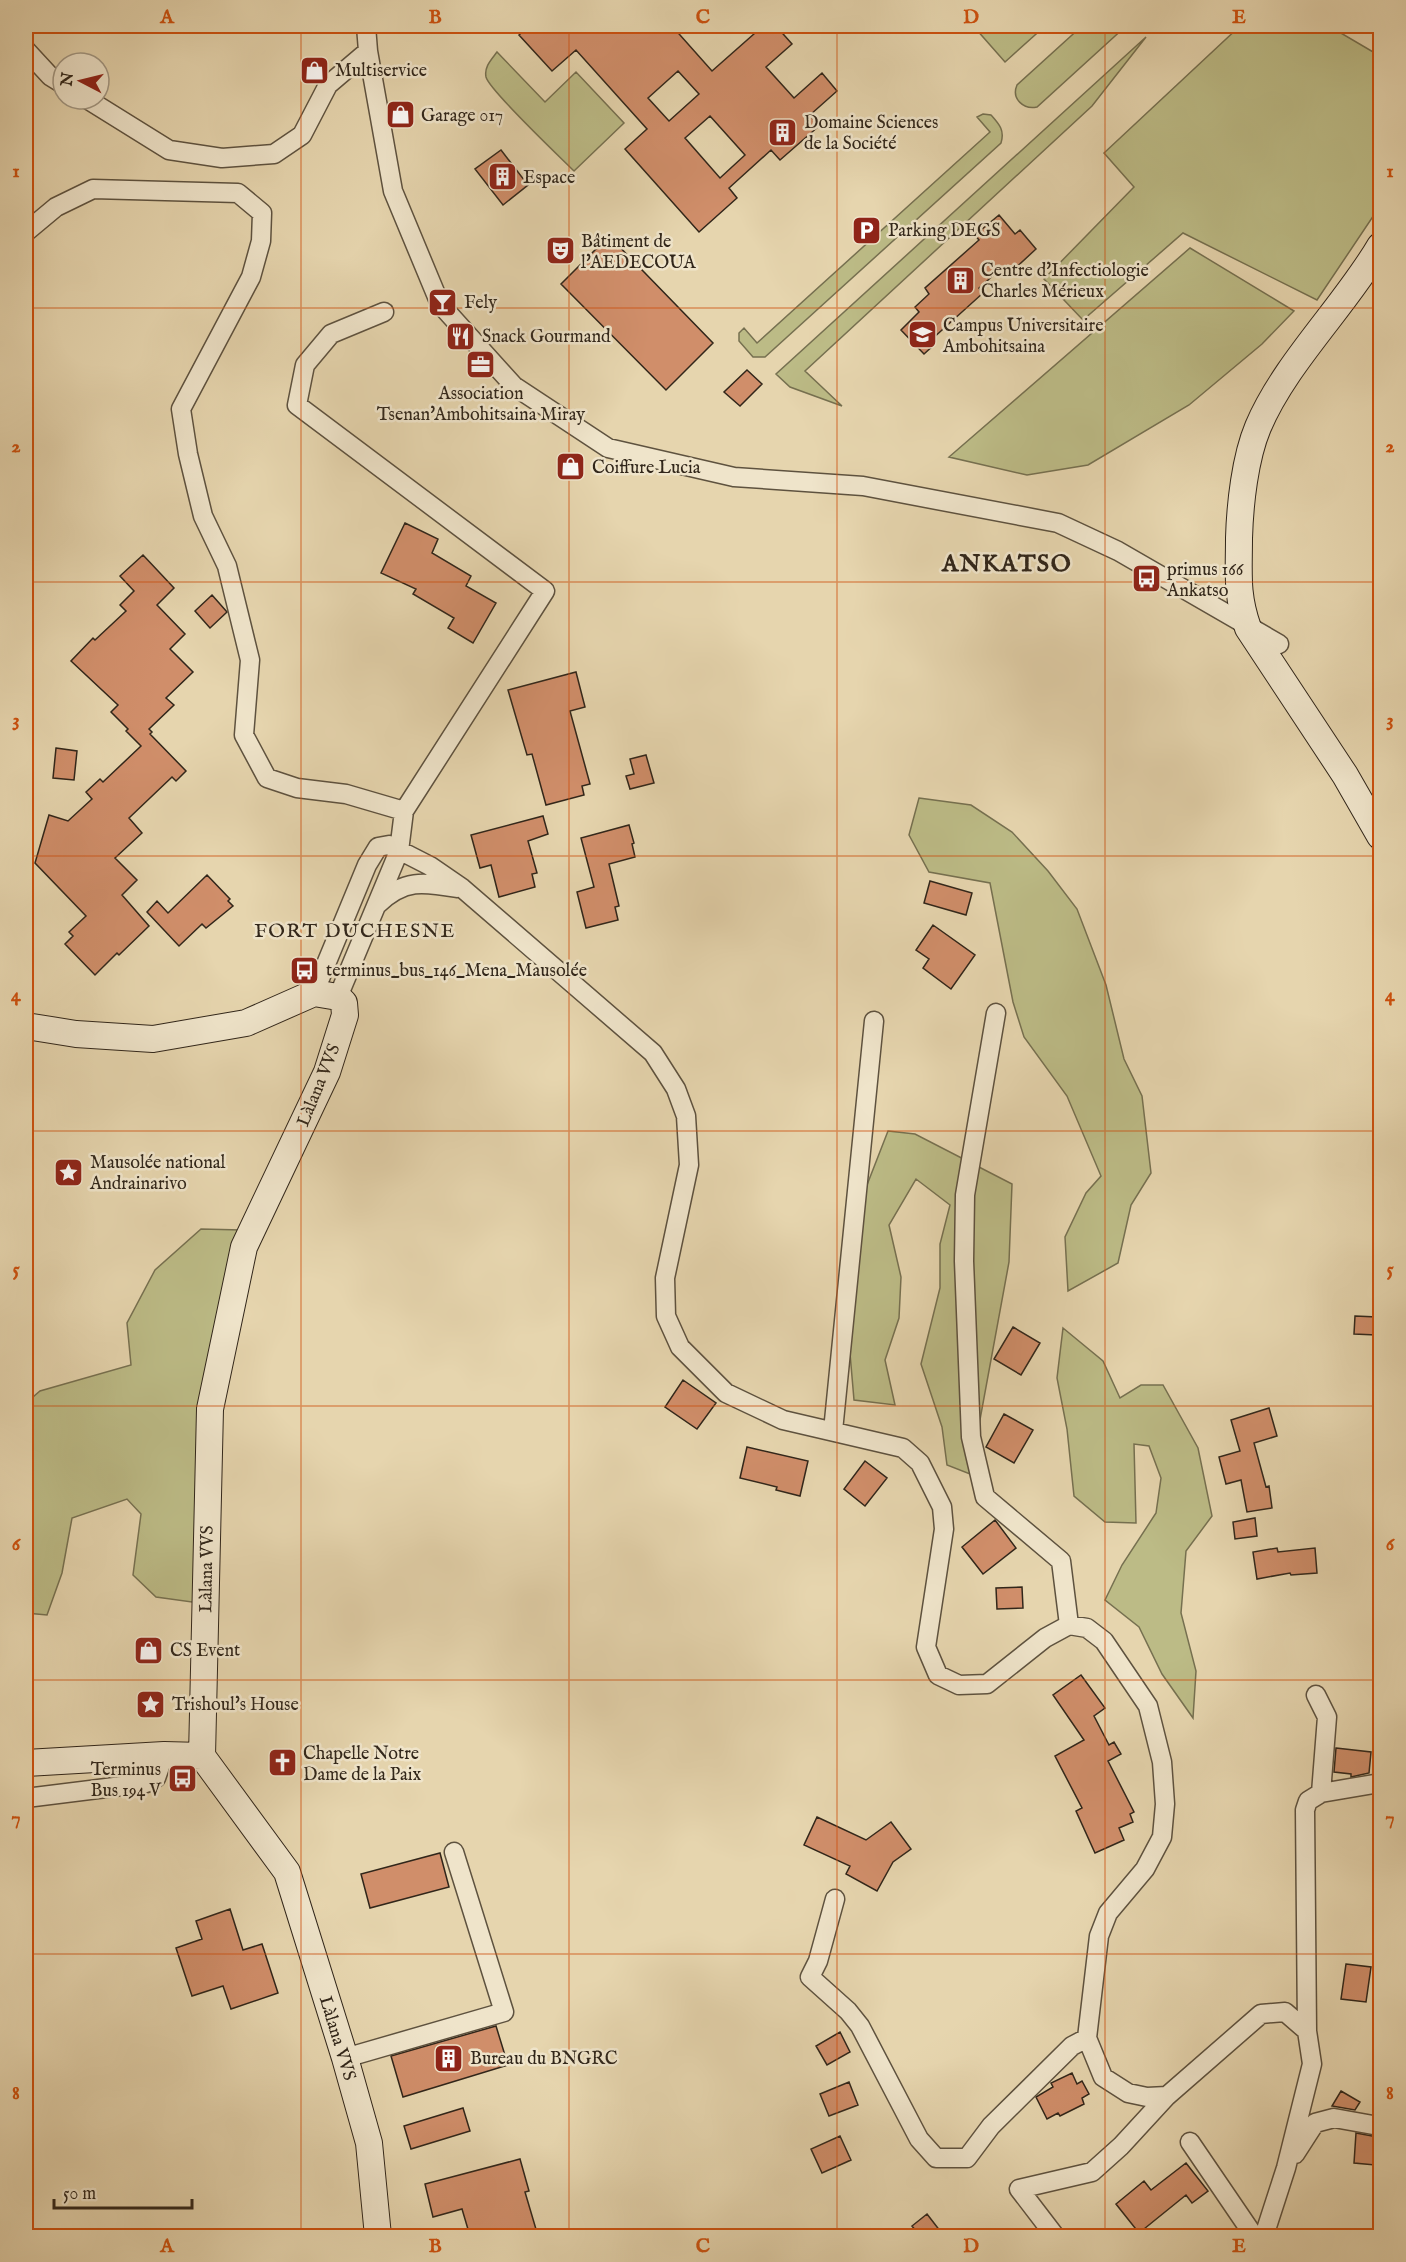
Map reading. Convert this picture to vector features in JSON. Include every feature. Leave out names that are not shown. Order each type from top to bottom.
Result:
[{"type":"main road","points":[[1380,246],[1280,387],[1258,427],[1242,486],[1238,582],[1240,604],[1248,628],[1345,776],[1380,836]]},
{"type":"main road","points":[[1238,582],[1380,803]]},
{"type":"main road","points":[[26,1026],[76,1034],[153,1039],[246,1023],[326,995]]},
{"type":"main road","name":"Làlana VVS","points":[[326,995],[344,1003],[345,1015],[327,1072],[244,1247],[210,1409],[202,1756],[287,1872],[369,2143],[378,2236]]},
{"type":"main road","points":[[26,1763],[164,1755],[202,1756]]},
{"type":"street","points":[[366,26],[368,51],[393,191],[440,304],[514,386],[608,448],[735,477],[863,486],[1058,524],[1118,551],[1279,644]]},
{"type":"street","points":[[26,50],[51,77]]},
{"type":"street","points":[[106,111],[169,150],[222,158],[274,154],[302,135],[328,85],[368,51]]},
{"type":"street","points":[[26,232],[56,207],[93,189],[238,193],[262,213],[261,241],[251,277],[181,409],[202,516],[227,566],[250,660],[244,735],[267,778],[297,788],[346,794],[404,811]]},
{"type":"street","points":[[326,995],[376,906],[399,851],[404,811],[545,591],[297,405],[305,365],[331,334],[384,312]]},
{"type":"street","points":[[326,995],[367,865],[378,847],[389,845],[430,866],[462,888],[653,1053],[676,1089],[686,1116],[689,1165],[665,1278],[666,1316],[680,1347],[726,1393],[783,1420],[903,1448],[920,1463],[942,1507],[944,1529],[926,1647],[938,1675],[959,1685],[987,1683],[1045,1638],[1070,1625],[1087,1628],[1104,1641],[1148,1706],[1162,1762],[1165,1804],[1162,1837],[1145,1869],[1108,1913],[1099,1936],[1087,2038],[1104,2077],[1128,2093],[1147,2097],[1167,2096]]},
{"type":"street","points":[[376,906],[389,893],[403,886],[430,884],[462,888]]},
{"type":"street","points":[[996,1013],[965,1194],[964,1261],[971,1437],[985,1497],[1061,1561],[1070,1625]]},
{"type":"street","points":[[833,1431],[874,1021]]},
{"type":"street","points":[[1316,1695],[1327,1717],[1321,1793]]},
{"type":"street","points":[[26,1798],[146,1783],[156,1778],[164,1755]]},
{"type":"street","points":[[1263,2236],[1286,2168],[1312,2064],[1307,2031],[1305,1810],[1308,1801],[1321,1793],[1380,1783]]},
{"type":"street","points":[[345,2058],[504,2012],[454,1851]]},
{"type":"street","points":[[835,1899],[818,1961],[810,1977],[848,2011],[860,2026],[919,2139],[936,2158],[967,2158],[991,2126],[1072,2046],[1087,2038]]},
{"type":"street","points":[[1055,2236],[1019,2189],[1092,2172],[1121,2146],[1167,2096],[1262,2014],[1285,2012],[1307,2031]]},
{"type":"street","points":[[1286,2168],[1315,2123],[1334,2118],[1373,2125]]},
{"type":"street","points":[[1190,2142],[1254,2236]]},
{"type":"shaded area","points":[[980,26],[1045,26],[1005,62],[976,29]]},
{"type":"shaded area","points":[[1082,26],[1126,26],[1037,107],[1023,105],[1017,99],[1017,85]]},
{"type":"shaded area","points":[[1240,26],[1329,26],[1380,56],[1380,206],[1317,300],[1183,233],[1083,320],[1044,279],[1134,187],[1104,153]]},
{"type":"shaded area","points":[[1146,37],[1092,106],[805,371],[842,406],[790,387],[776,374]]},
{"type":"shaded area","points":[[497,52],[545,102],[576,72],[624,123],[574,171],[511,109],[490,84],[486,77],[486,70]]},
{"type":"shaded area","points":[[983,114],[991,115],[999,124],[1002,131],[1001,143],[765,357],[753,357],[739,341],[739,333],[744,328],[757,343],[990,132],[977,117]]},
{"type":"shaded area","points":[[1190,248],[1294,311],[1262,344],[1189,405],[1088,465],[1027,475],[949,457]]},
{"type":"shaded area","points":[[919,798],[971,805],[1012,832],[1048,871],[1077,909],[1106,985],[1124,1059],[1142,1096],[1151,1173],[1131,1205],[1118,1263],[1068,1291],[1065,1237],[1086,1193],[1101,1176],[1067,1096],[1024,1037],[1013,1002],[990,883],[929,872],[909,835]]},
{"type":"shaded area","points":[[888,1131],[915,1134],[1012,1184],[1009,1262],[970,1474],[947,1465],[942,1427],[921,1364],[940,1288],[940,1244],[950,1205],[916,1179],[889,1225],[901,1277],[899,1318],[885,1360],[895,1405],[854,1400],[848,1330],[859,1262],[860,1203]]},
{"type":"shaded area","points":[[201,1229],[241,1230],[199,1603],[156,1597],[133,1575],[141,1514],[127,1499],[72,1518],[62,1573],[47,1615],[26,1613],[26,1403],[40,1391],[131,1365],[127,1323],[155,1270]]},
{"type":"shaded area","points":[[1063,1328],[1103,1361],[1120,1398],[1141,1385],[1163,1385],[1198,1448],[1212,1516],[1186,1551],[1181,1613],[1196,1671],[1193,1718],[1162,1674],[1139,1627],[1105,1600],[1122,1565],[1156,1513],[1161,1478],[1149,1446],[1134,1444],[1136,1523],[1105,1522],[1074,1496],[1067,1429],[1057,1378]]},
{"type":"building","name":"Domaine Sciences de la Société","points":[[529,26],[672,26],[712,71],[763,26],[776,26],[792,44],[766,67],[794,98],[822,73],[837,91],[810,115],[819,126],[780,160],[771,150],[729,188],[737,198],[699,232],[625,149],[647,129],[576,50],[552,71],[519,35]],"holes":[[[678,71],[699,94],[669,121],[648,98]],[[710,116],[745,155],[720,178],[685,138]]]},
{"type":"building","name":"Espace","points":[[501,150],[528,185],[503,205],[475,169]]},
{"type":"building","name":"Centre d'Infectiologie Charles Mérieux","points":[[999,215],[1015,234],[1020,230],[1036,249],[1010,273],[1004,266],[979,288],[983,293],[931,340],[935,344],[924,354],[901,330],[919,312],[915,307],[929,294],[925,288],[979,240],[975,235]]},
{"type":"building","points":[[609,236],[713,343],[666,390],[561,284]]},
{"type":"building","points":[[747,370],[762,384],[740,406],[724,392]]},
{"type":"building","points":[[405,523],[438,539],[432,553],[471,576],[466,586],[496,603],[473,643],[448,628],[454,618],[413,594],[416,589],[381,573]]},
{"type":"building","points":[[143,555],[174,588],[157,605],[185,634],[170,649],[193,672],[166,698],[174,705],[149,729],[152,732],[150,734],[186,771],[176,781],[172,777],[129,818],[142,833],[115,858],[137,880],[122,895],[149,926],[95,975],[65,944],[73,936],[69,932],[86,916],[35,863],[49,815],[68,821],[92,799],[86,792],[100,779],[103,782],[141,746],[111,712],[118,705],[71,661],[93,638],[95,640],[126,611],[120,605],[134,591],[120,576]]},
{"type":"building","points":[[212,595],[227,612],[210,628],[195,611]]},
{"type":"building","points":[[576,672],[585,707],[570,711],[590,784],[582,786],[584,795],[546,805],[532,754],[527,755],[508,690]]},
{"type":"building","points":[[56,748],[77,751],[74,780],[53,778]]},
{"type":"building","points":[[646,755],[654,783],[630,789],[626,776],[634,774],[630,759]]},
{"type":"building","points":[[543,816],[548,834],[528,841],[537,873],[532,874],[535,887],[499,897],[491,865],[480,868],[471,835]]},
{"type":"building","points":[[629,825],[635,857],[609,864],[619,906],[615,907],[618,920],[586,928],[577,892],[594,887],[581,838]]},
{"type":"building","points":[[207,875],[230,899],[228,901],[233,906],[206,928],[202,924],[179,946],[147,912],[157,901],[168,913]]},
{"type":"building","points":[[930,881],[972,893],[966,915],[924,903]]},
{"type":"building","points":[[933,925],[975,955],[951,989],[923,968],[929,959],[916,950]]},
{"type":"building","points":[[1355,1316],[1377,1317],[1376,1335],[1354,1334]]},
{"type":"building","points":[[1013,1327],[1040,1343],[1021,1375],[994,1359]]},
{"type":"building","points":[[683,1380],[716,1403],[697,1429],[665,1407]]},
{"type":"building","points":[[1269,1408],[1277,1436],[1254,1443],[1266,1487],[1269,1486],[1272,1508],[1247,1512],[1241,1480],[1226,1484],[1219,1457],[1240,1451],[1231,1420]]},
{"type":"building","points":[[1004,1414],[1033,1430],[1014,1463],[986,1447]]},
{"type":"building","points":[[747,1447],[808,1461],[800,1496],[776,1490],[777,1487],[740,1478]]},
{"type":"building","points":[[865,1461],[887,1478],[865,1506],[844,1489]]},
{"type":"building","points":[[1255,1518],[1257,1536],[1235,1539],[1233,1522]]},
{"type":"building","points":[[995,1520],[1016,1548],[983,1574],[962,1547]]},
{"type":"building","points":[[1277,1548],[1278,1552],[1315,1548],[1317,1573],[1291,1575],[1290,1573],[1257,1579],[1253,1552]]},
{"type":"building","points":[[1022,1587],[1023,1608],[997,1609],[996,1588]]},
{"type":"building","points":[[1081,1675],[1105,1708],[1094,1716],[1109,1745],[1114,1742],[1121,1754],[1108,1761],[1134,1812],[1130,1814],[1133,1822],[1119,1828],[1124,1840],[1095,1853],[1076,1811],[1082,1808],[1055,1756],[1084,1740],[1053,1695]]},
{"type":"building","points":[[1336,1748],[1371,1752],[1369,1773],[1351,1777],[1351,1774],[1334,1772]]},
{"type":"building","points":[[817,1817],[866,1840],[891,1822],[911,1849],[893,1862],[877,1891],[846,1874],[850,1866],[804,1845]]},
{"type":"building","points":[[440,1853],[449,1887],[370,1908],[361,1874]]},
{"type":"building","points":[[230,1909],[243,1950],[262,1944],[278,1993],[231,2009],[223,1986],[192,1996],[176,1948],[202,1939],[196,1921]]},
{"type":"building","points":[[1346,1964],[1371,1967],[1366,2002],[1341,1999]]},
{"type":"building","name":"Bureau du BNGRC","points":[[496,2026],[508,2065],[403,2097],[391,2056]]},
{"type":"building","points":[[840,2032],[850,2052],[827,2065],[816,2046]]},
{"type":"building","points":[[1072,2073],[1077,2084],[1082,2081],[1089,2094],[1082,2098],[1084,2104],[1060,2116],[1058,2113],[1047,2119],[1036,2097],[1053,2087],[1051,2083]]},
{"type":"building","points":[[849,2082],[858,2105],[829,2116],[820,2094]]},
{"type":"building","points":[[1341,2091],[1360,2102],[1355,2110],[1332,2106]]},
{"type":"building","points":[[463,2108],[470,2131],[411,2149],[404,2126]]},
{"type":"building","points":[[1356,2133],[1372,2136],[1380,2133],[1380,2150],[1376,2150],[1375,2165],[1354,2163]]},
{"type":"building","points":[[840,2136],[851,2160],[822,2173],[811,2149]]},
{"type":"building","points":[[520,2159],[529,2191],[525,2192],[538,2236],[470,2236],[462,2209],[433,2217],[425,2184]]},
{"type":"building","points":[[1186,2163],[1208,2191],[1192,2203],[1186,2195],[1139,2233],[1116,2204],[1144,2181],[1151,2190]]},
{"type":"building","points":[[927,2214],[944,2236],[920,2236],[912,2226]]},
{"type":"place","name":"Multiservice","points":[[314,70]]},
{"type":"place","name":"Garage 017","points":[[400,115]]},
{"type":"place","name":"Domaine Sciences de la Société","points":[[783,132]]},
{"type":"place","name":"Espace","points":[[502,177]]},
{"type":"place","name":"Parking DEGS","points":[[867,230]]},
{"type":"place","name":"Bâtiment de l'AEDECOUA","points":[[560,251]]},
{"type":"place","name":"Centre d'Infectiologie Charles Mérieux","points":[[960,280]]},
{"type":"place","name":"Fely","points":[[443,302]]},
{"type":"place","name":"Campus Universitaire Ambohitsaina","points":[[922,335]]},
{"type":"place","name":"Snack Gourmand","points":[[461,336]]},
{"type":"place","name":"Association Tsenan'Ambohitsaina Miray","points":[[481,364]]},
{"type":"place","name":"Coiffure Lucia","points":[[571,467]]},
{"type":"place","name":"primus 166 Ankatso","points":[[1146,579]]},
{"type":"place","name":"terminus_bus_146_Mena_Mausolée","points":[[305,970]]},
{"type":"place","name":"Mausolée national Andrainarivo","points":[[69,1172]]},
{"type":"place","name":"CS Event","points":[[149,1650]]},
{"type":"place","name":"Trishoul's House","points":[[151,1704]]},
{"type":"place","name":"Chapelle Notre Dame de la Paix","points":[[282,1763]]},
{"type":"place","name":"Terminus Bus 194 V","points":[[182,1779]]},
{"type":"place","name":"Bureau du BNGRC","points":[[449,2058]]},
{"type":"district","name":"ANKATSO","points":[[1007,563]]},
{"type":"district","name":"FORT DUCHESNE","points":[[355,930]]}]
